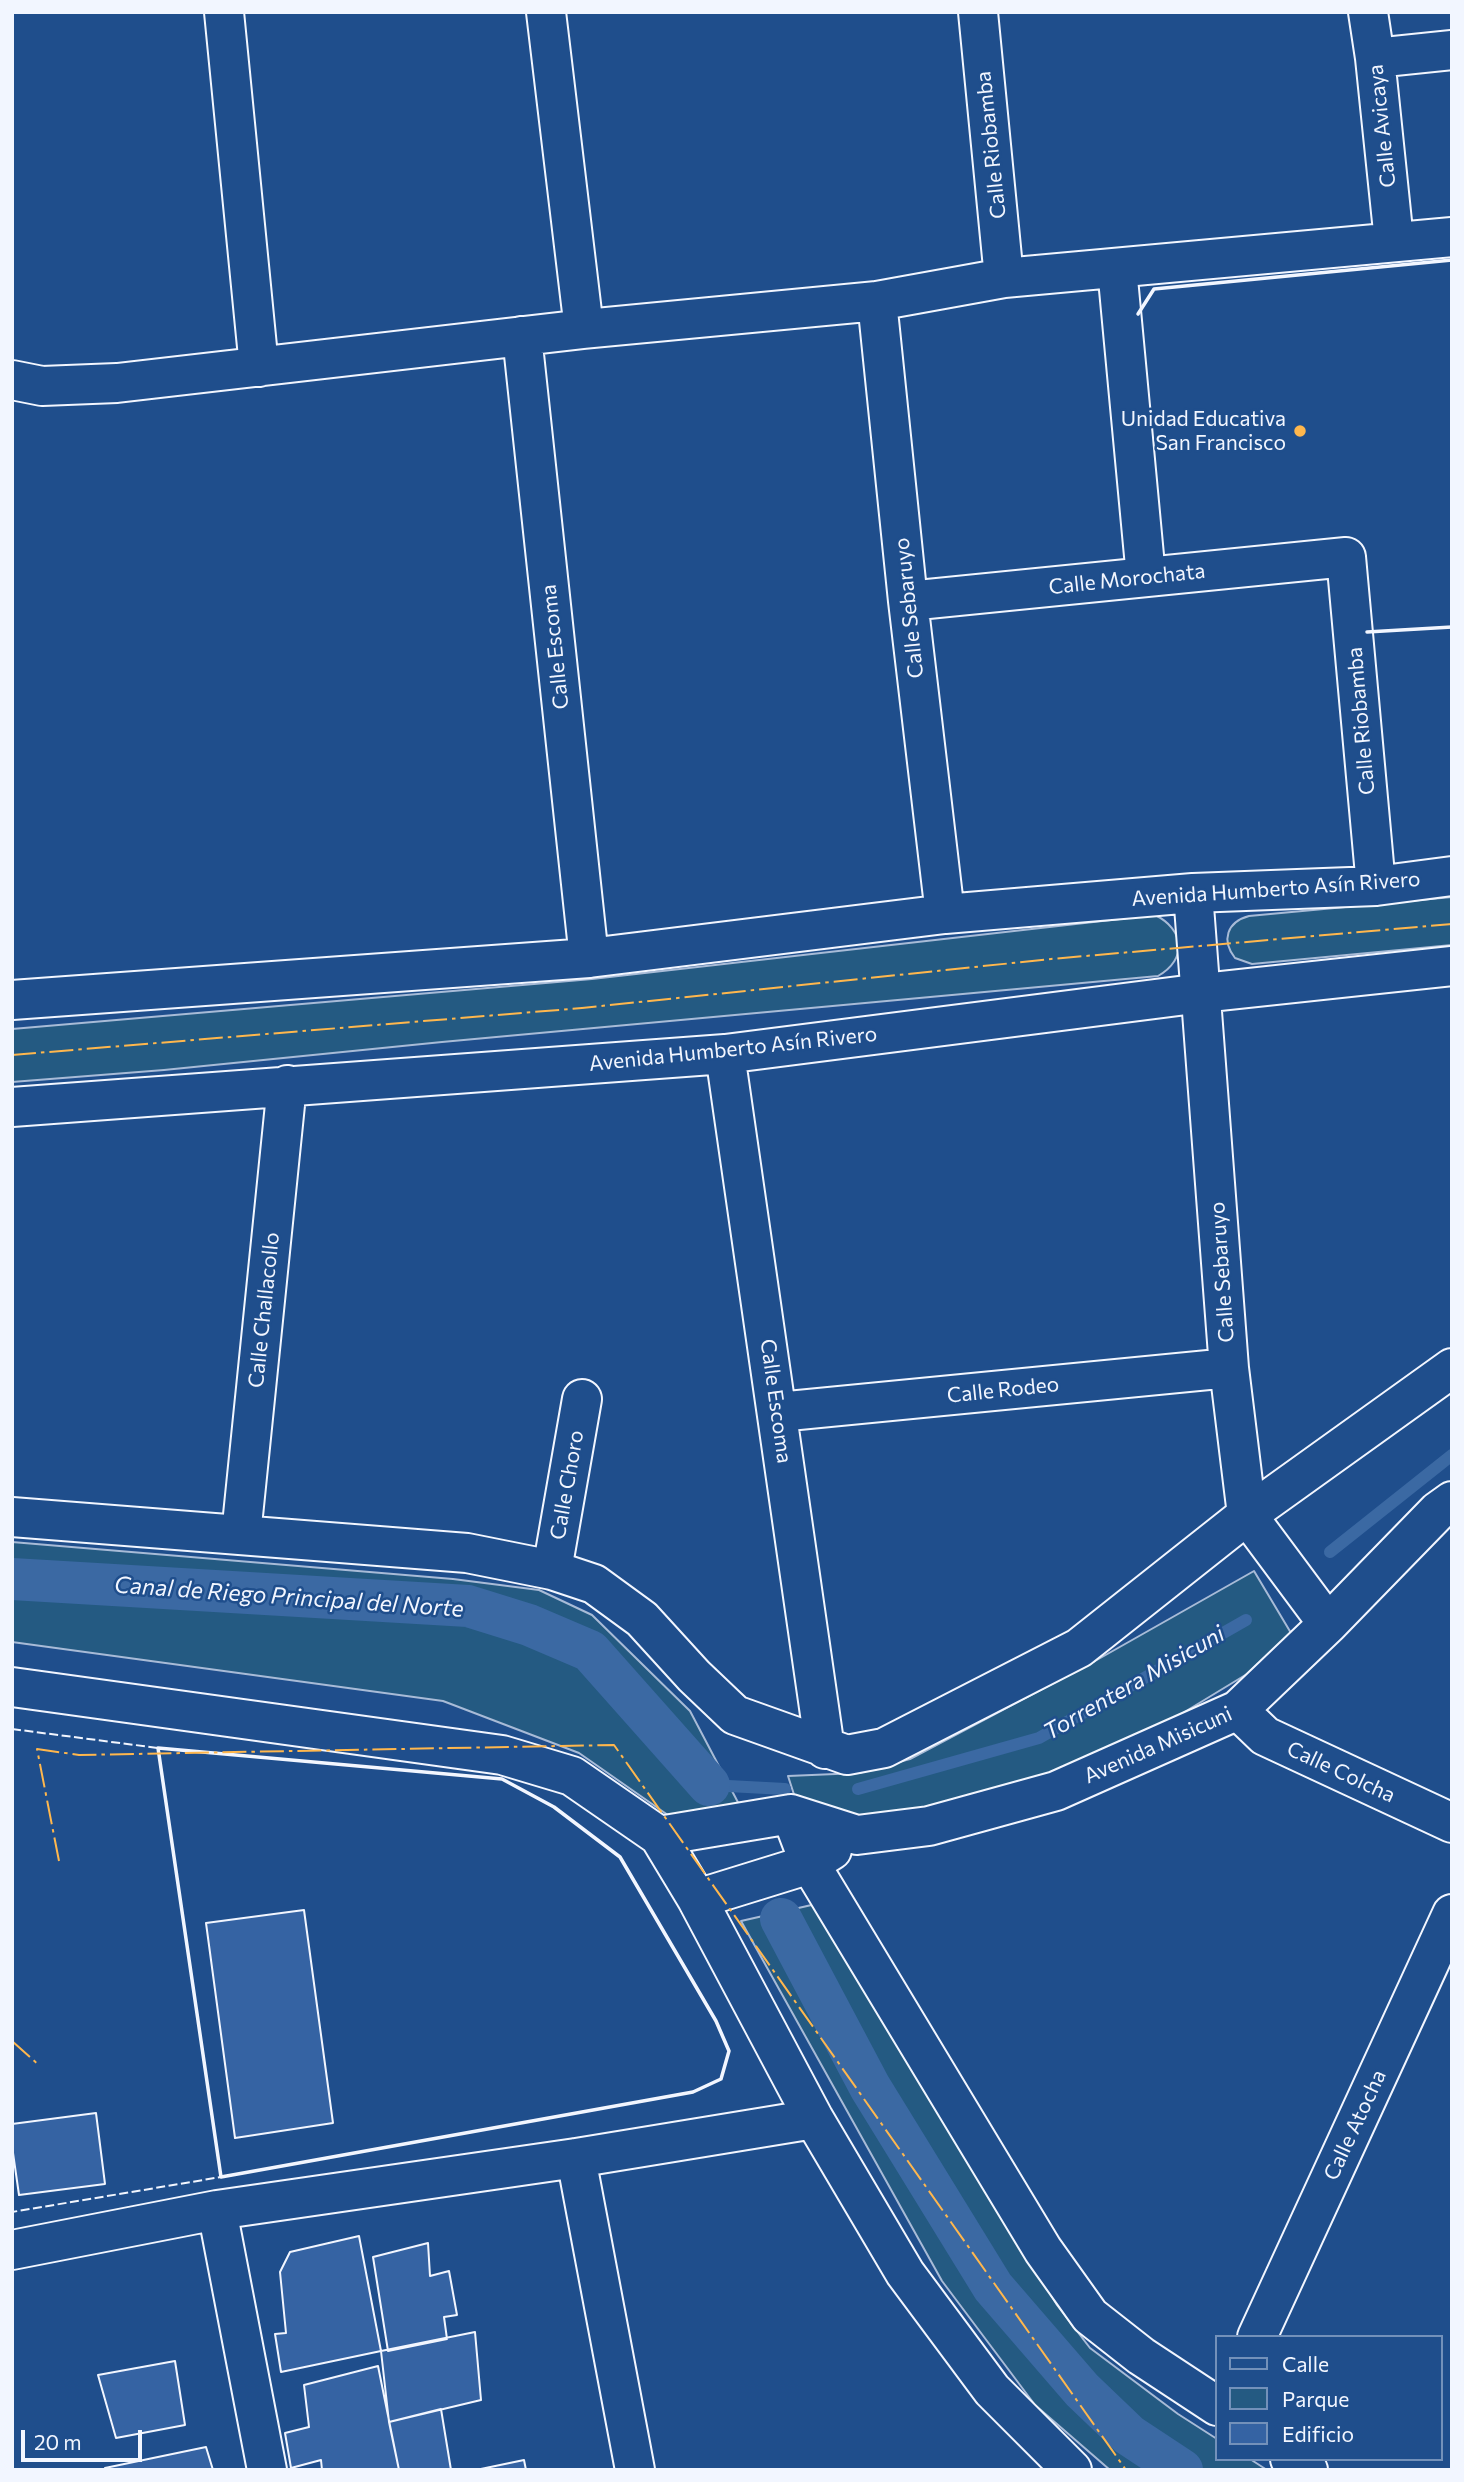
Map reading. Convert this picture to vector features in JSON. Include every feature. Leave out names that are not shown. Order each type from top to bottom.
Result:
[{"type":"street","points":[[224,12],[259,368]]},
{"type":"street","points":[[546,12],[584,329]]},
{"type":"street","name":"Calle Riobamba","points":[[978,12],[1004,278]]},
{"type":"street","name":"Calle Avicaya","points":[[1368,12],[1394,241]]},
{"type":"street","points":[[1375,58],[1452,50]]},
{"type":"street","points":[[12,380],[42,386],[117,383],[584,329],[877,301],[1004,278],[1452,237]]},
{"type":"street","points":[[1117,268],[1146,577]]},
{"type":"street","name":"Calle Sebaruyo","points":[[877,301],[908,601],[945,914]]},
{"type":"street","name":"Calle Escoma","points":[[522,336],[589,958]]},
{"type":"street","name":"Calle Riobamba","points":[[1346,557],[1376,886]]},
{"type":"street","name":"Calle Morochata","points":[[908,601],[1346,557]]},
{"type":"street","name":"Avenida Humberto Asín Rivero","points":[[12,999],[589,958],[945,914],[1194,893],[1376,886],[1452,876]]},
{"type":"street","name":"Calle Sebaruyo","points":[[1194,893],[1229,1368],[1247,1515],[1328,1624]]},
{"type":"street","name":"Avenida Humberto Asín Rivero","points":[[12,1107],[724,1054],[1202,993],[1452,967]]},
{"type":"street","name":"Calle Escoma","points":[[724,1054],[825,1749]]},
{"type":"street","name":"Calle Challacollo","points":[[241,1535],[287,1085]]},
{"type":"street","name":"Calle Rodeo","points":[[778,1412],[1229,1368]]},
{"type":"street","points":[[12,1517],[467,1553],[552,1570],[594,1584],[642,1619],[694,1676],[735,1715],[847,1755],[884,1748],[1079,1648],[1247,1515],[1452,1368]]},
{"type":"street","name":"Calle Choro","points":[[552,1570],[582,1399]]},
{"type":"street","name":"Avenida Misicuni","points":[[791,1814],[857,1835],[929,1826],[1056,1791],[1238,1710],[1328,1624],[1438,1511],[1452,1501]]},
{"type":"street","points":[[12,1687],[502,1755],[572,1776],[659,1836],[696,1899],[814,2119],[905,2273],[992,2390],[1072,2470]]},
{"type":"street","name":"Calle Colcha","points":[[1238,1710],[1265,1736],[1452,1824]]},
{"type":"street","points":[[659,1836],[791,1814],[810,1864],[1043,2250],[1090,2316],[1140,2356],[1216,2405]]},
{"type":"street","points":[[696,1899],[810,1864],[857,1835]]},
{"type":"street","name":"Calle Atocha","points":[[1258,2335],[1452,1914]]},
{"type":"street","points":[[12,2250],[216,2210],[576,2158],[814,2119]]},
{"type":"street","points":[[576,2158],[635,2470]]},
{"type":"street","points":[[216,2210],[267,2470]]},
{"type":"green space","points":[[1452,897],[1452,945],[1252,964],[1235,958],[1228,945],[1228,932],[1231,927],[1249,916]]},
{"type":"green space","points":[[1155,915],[1172,928],[1179,944],[1174,961],[1158,976],[12,1082],[12,1029],[592,979]]},
{"type":"green space","points":[[12,1542],[453,1579],[539,1590],[592,1615],[690,1711],[742,1810],[675,1820],[579,1753],[443,1701],[12,1642]]},
{"type":"green space","points":[[1254,1571],[1291,1633],[1247,1674],[1173,1719],[1075,1768],[1001,1792],[877,1817],[800,1813],[788,1776],[859,1773],[910,1759],[1095,1661]]},
{"type":"green space","points":[[816,1904],[1057,2305],[1090,2348],[1178,2414],[1216,2438],[1216,2461],[1253,2461],[1267,2470],[1110,2470],[1035,2405],[942,2281],[741,1921]]},
{"type":"building","points":[[304,1910],[333,2123],[235,2138],[206,1923]]},
{"type":"building","points":[[96,2113],[105,2184],[19,2195],[12,2146],[12,2124]]},
{"type":"building","points":[[359,2236],[381,2351],[281,2372],[275,2334],[286,2333],[280,2272],[290,2252]]},
{"type":"building","points":[[428,2243],[430,2276],[449,2271],[457,2315],[444,2317],[447,2339],[388,2351],[373,2257]]},
{"type":"building","points":[[475,2332],[481,2400],[389,2422],[381,2351]]},
{"type":"building","points":[[175,2361],[185,2425],[116,2438],[98,2375]]},
{"type":"building","points":[[378,2366],[399,2470],[322,2470],[321,2460],[291,2468],[285,2433],[309,2427],[304,2385]]},
{"type":"building","points":[[441,2409],[451,2470],[399,2470],[389,2422]]},
{"type":"building","points":[[206,2447],[213,2470],[105,2470],[105,2468]]},
{"type":"building","points":[[524,2460],[526,2470],[476,2470]]},
{"type":"waterway","name":"Torrentera Misicuni","points":[[1330,1552],[1452,1455]]},
{"type":"waterway","name":"Canal de Riego Principal del Norte","points":[[12,1579],[468,1606],[529,1625],[590,1651],[709,1785]]},
{"type":"waterway","name":"Torrentera Misicuni","points":[[858,1789],[1039,1738],[1246,1620]]},
{"type":"waterway","name":"Torrentera Misicuni","points":[[709,1785],[785,1789]]},
{"type":"waterway","name":"Canal de Riego Principal del Norte","points":[[781,1919],[870,2087],[993,2287],[1082,2390],[1129,2435],[1182,2470]]},
{"type":"fence","points":[[12,1729],[158,1748],[221,2177],[12,2212]]},
{"type":"wall","points":[[1138,314],[1154,289],[1452,260]]},
{"type":"wall","points":[[1367,632],[1452,627]]},
{"type":"wall","points":[[158,1748],[502,1779],[554,1807],[620,1857],[716,2021],[729,2051],[721,2079],[693,2092],[221,2177],[158,1748]]},
{"type":"power","points":[[12,1055],[582,1008],[1051,959],[1452,924]]},
{"type":"power","points":[[59,1861],[37,1749],[79,1755],[614,1745],[1126,2470]]},
{"type":"power","points":[[12,2041],[40,2066]]},
{"type":"place","name":"Unidad Educativa San Francisco","points":[[1300,431]]}]
